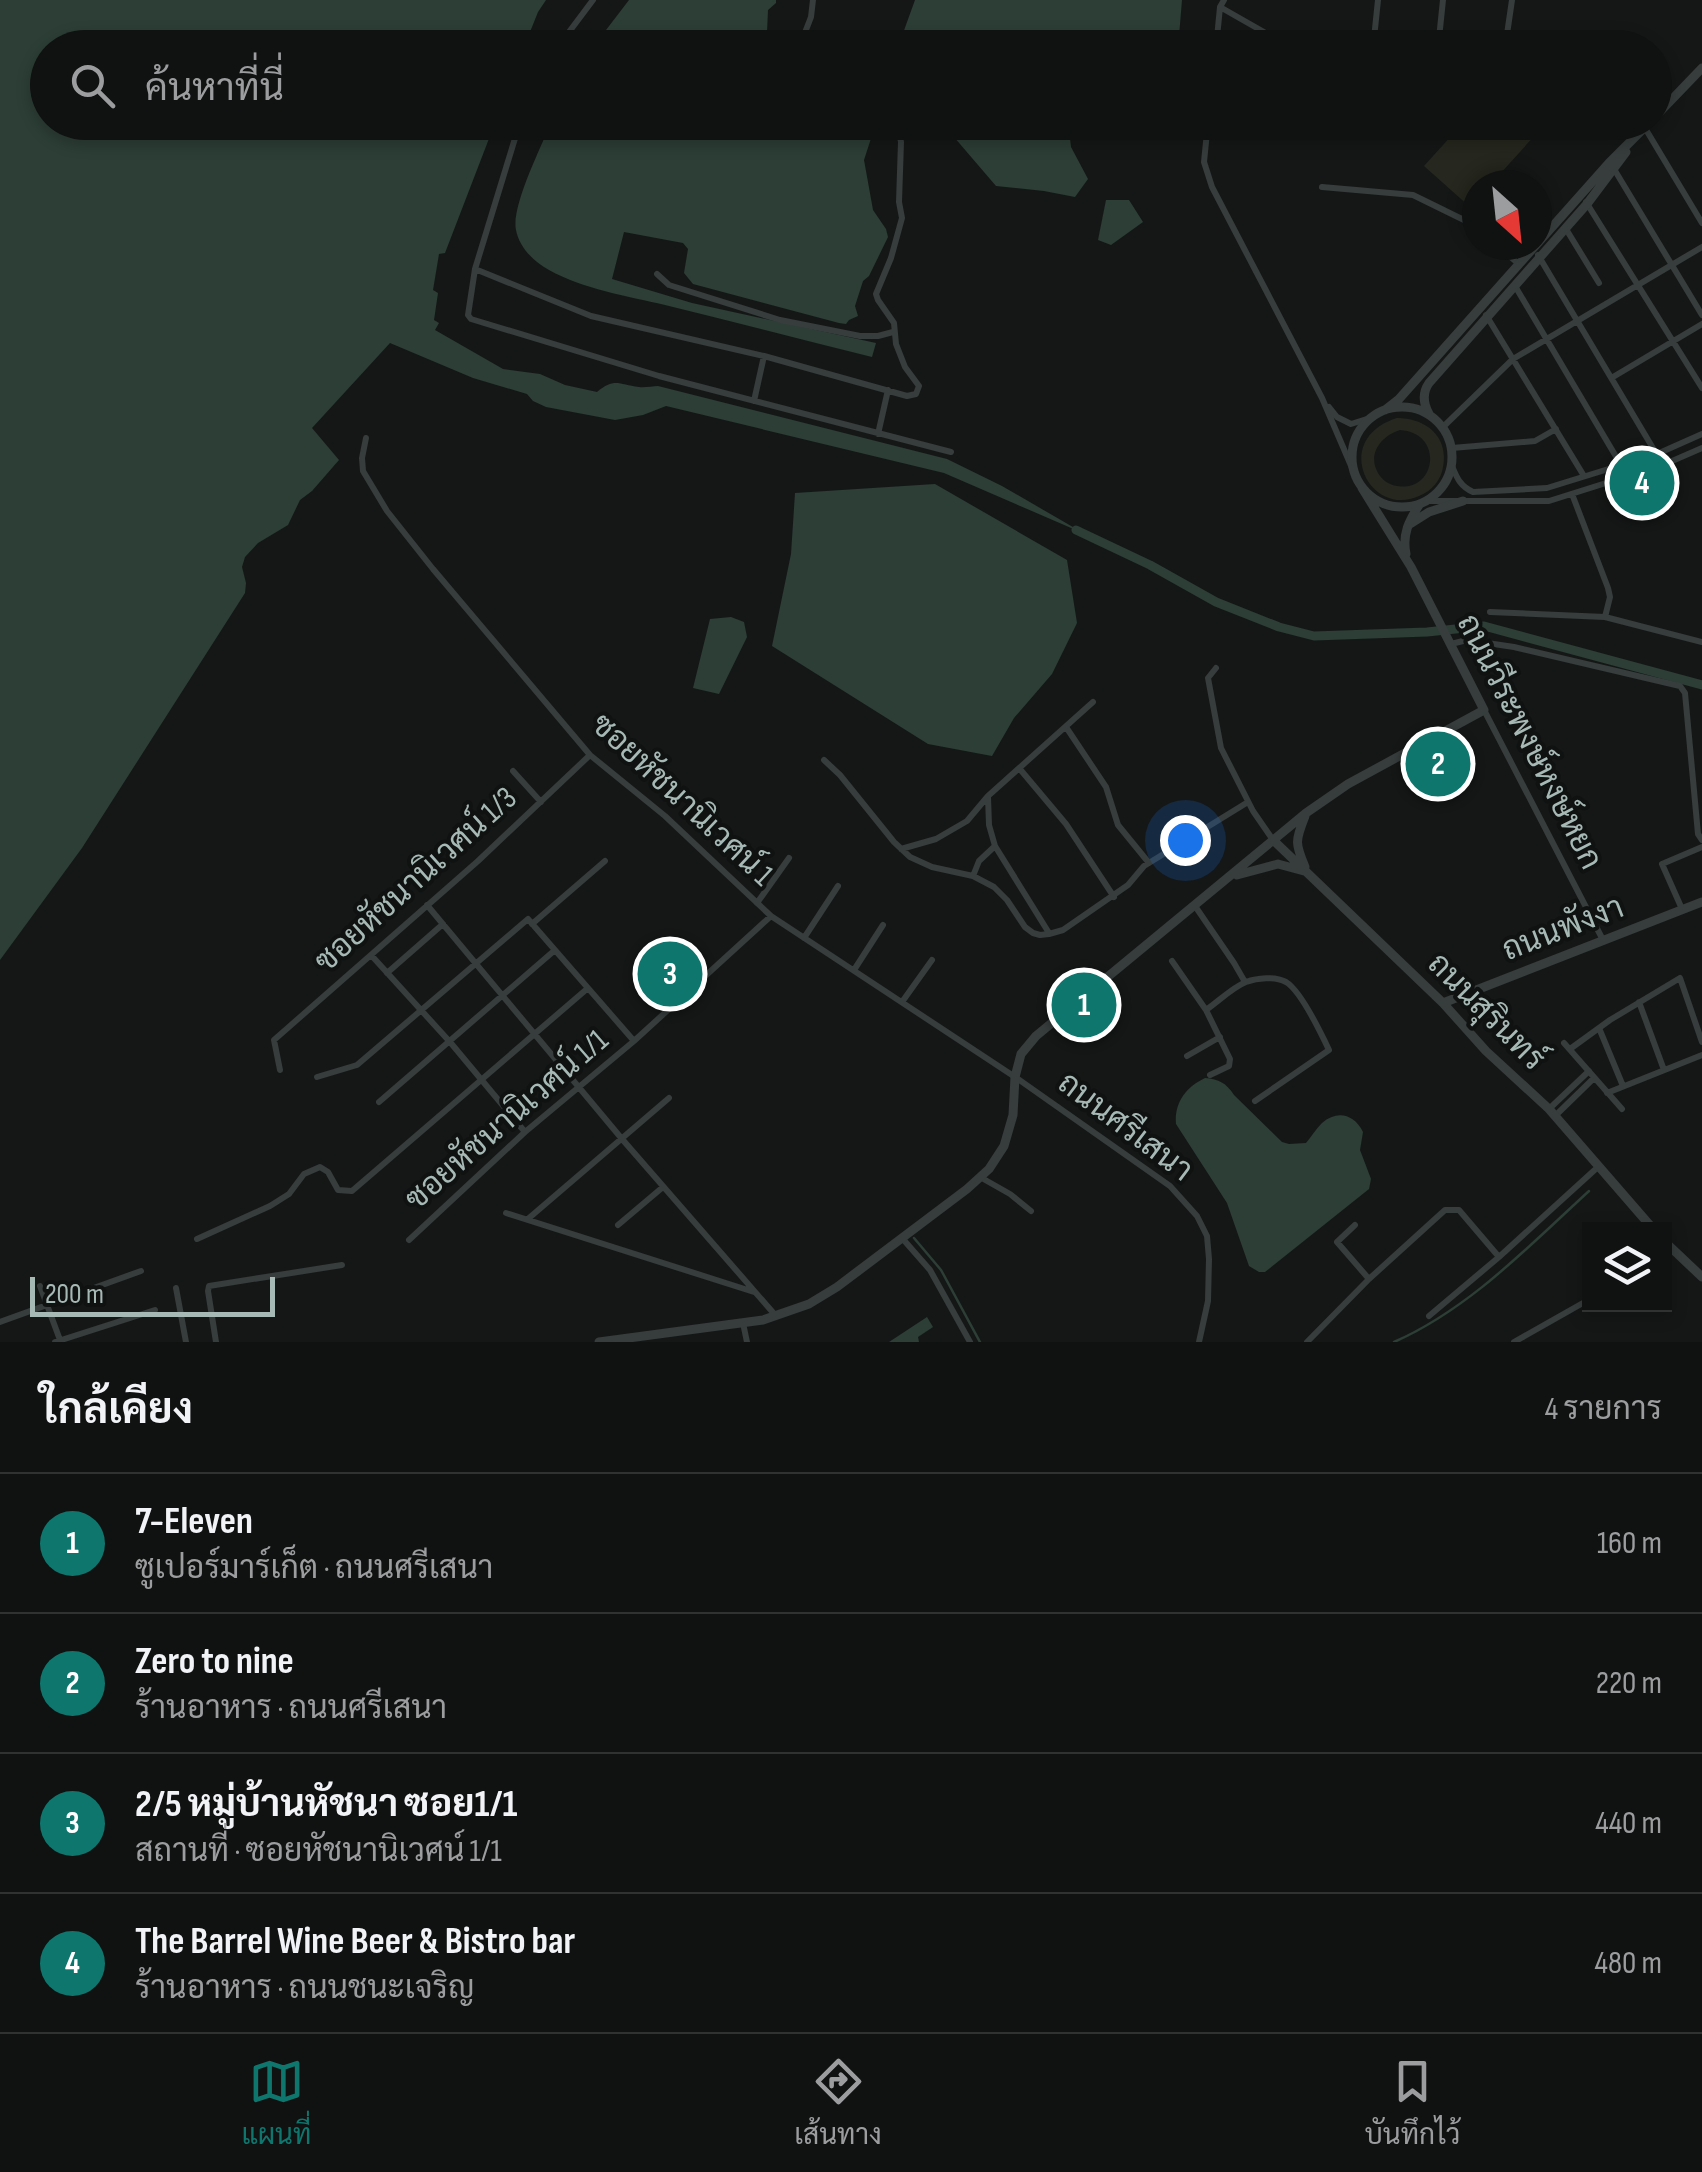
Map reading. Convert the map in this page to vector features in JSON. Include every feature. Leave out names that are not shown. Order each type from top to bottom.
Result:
[{"type":"street","points":[[570,30],[592,0]]},
{"type":"street","points":[[806,30],[813,0]]},
{"type":"street","points":[[1376,30],[1378,0]]},
{"type":"street","points":[[1440,30],[1443,0]]},
{"type":"street","points":[[1508,30],[1512,0]]},
{"type":"street","points":[[1218,30],[1222,4],[1263,30]]},
{"type":"street","points":[[1672,100],[1702,68]]},
{"type":"street","points":[[514,140],[475,269],[468,314],[479,323],[951,452]]},
{"type":"street","points":[[475,269],[591,316],[764,356],[907,396],[916,394],[919,386],[896,344],[894,323],[876,294],[902,218],[901,140]]},
{"type":"street","points":[[1206,140],[1204,162],[1212,188],[1322,398],[1362,488],[1372,498],[1391,507],[1549,502],[1663,465],[1702,448]]},
{"type":"street","points":[[1552,241],[1566,229],[1609,163],[1633,140]]},
{"type":"street","points":[[1552,236],[1636,140]]},
{"type":"street","points":[[1655,140],[1701,218]]},
{"type":"street","points":[[1614,170],[1702,315]]},
{"type":"street","points":[[1322,187],[1413,195],[1462,219]]},
{"type":"street","points":[[1584,200],[1702,388]]},
{"type":"street","points":[[1566,229],[1600,283]]},
{"type":"street","points":[[1444,427],[1513,360],[1702,247]]},
{"type":"street","points":[[1514,260],[1520,265]]},
{"type":"street","points":[[1429,414],[1424,399],[1428,382],[1527,260]]},
{"type":"street","points":[[1322,398],[1336,418],[1351,424],[1385,410],[1514,286],[1532,260]]},
{"type":"street","points":[[1541,260],[1663,465]]},
{"type":"street","points":[[657,274],[684,290],[780,320],[860,336],[893,332]]},
{"type":"street","points":[[1514,286],[1621,465]]},
{"type":"street","points":[[1484,313],[1584,476]]},
{"type":"street","points":[[1613,377],[1702,324]]},
{"type":"street","points":[[754,401],[764,356]]},
{"type":"street","points":[[878,434],[888,390]]},
{"type":"street","points":[[1385,410],[1402,407],[1429,414],[1444,427],[1452,448],[1447,481],[1423,503],[1408,526]]},
{"type":"street","points":[[1355,474],[1353,445],[1370,418]]},
{"type":"street","points":[[1452,448],[1534,441],[1556,429]]},
{"type":"street","points":[[1452,466],[1464,488],[1473,492],[1546,488],[1656,454],[1702,434]]},
{"type":"street","name":"ซอยหัชนานิเวศน์ 1","points":[[366,438],[363,471],[386,511],[590,755],[665,816],[771,916],[1015,1077]]},
{"type":"street","name":"ถนนวีระพงษ์หงษ์หยก","points":[[1362,488],[1411,567],[1603,940]]},
{"type":"street","points":[[1572,494],[1608,588],[1605,617]]},
{"type":"street","points":[[1408,526],[1429,512],[1462,502]]},
{"type":"street","name":"ถนนวีระพงษ์หงษ์หยก","points":[[1408,526],[1404,539],[1411,567]]},
{"type":"street","points":[[1490,612],[1605,617],[1702,642]]},
{"type":"street","points":[[1450,642],[1467,640],[1514,646],[1680,686],[1685,693],[1702,843],[1662,864],[1682,909]]},
{"type":"street","points":[[1216,668],[1208,678],[1221,748],[1248,802],[1273,840]]},
{"type":"street","points":[[901,849],[968,822],[988,796],[1093,702]]},
{"type":"street","name":"ถนนศรีเสนา","points":[[1199,1342],[1208,1301],[1209,1259],[1207,1236],[1197,1216],[1170,1186],[1015,1077],[1021,1054],[1036,1036],[1306,814],[1348,784],[1484,710]]},
{"type":"street","points":[[1066,727],[1106,786],[1118,825],[1149,863]]},
{"type":"street","name":"ซอยหัชนานิเวศน์ 1/3","points":[[280,1070],[274,1040],[590,755]]},
{"type":"street","points":[[824,760],[910,857],[932,867],[973,876],[994,887],[1033,933],[1064,930],[1128,886],[1144,866],[1248,802]]},
{"type":"street","points":[[1020,768],[1066,824],[1114,897]]},
{"type":"street","points":[[513,771],[540,802]]},
{"type":"street","points":[[988,796],[996,846],[1050,934]]},
{"type":"street","points":[[1306,814],[1296,846],[1307,872]]},
{"type":"street","name":"ถนนสุรินทร์","points":[[1273,840],[1552,1112],[1647,1222]]},
{"type":"street","points":[[973,876],[979,861],[996,846]]},
{"type":"street","points":[[757,903],[789,858]]},
{"type":"street","points":[[318,1077],[357,1065],[476,963],[605,861]]},
{"type":"street","points":[[1230,878],[1278,864],[1307,872]]},
{"type":"street","points":[[804,938],[838,886]]},
{"type":"street","name":"ถนนพังงา","points":[[1443,1003],[1702,902]]},
{"type":"street","points":[[427,905],[622,1140],[776,1317]]},
{"type":"street","points":[[1195,906],[1245,982]]},
{"type":"street","name":"ซอยหัชนานิเวศน์ 1/1","points":[[409,1240],[525,1132],[634,1042],[771,916]]},
{"type":"street","points":[[530,921],[634,1042]]},
{"type":"street","points":[[387,973],[443,924]]},
{"type":"street","points":[[854,971],[883,925]]},
{"type":"street","points":[[379,1102],[555,950]]},
{"type":"street","points":[[371,955],[525,1132]]},
{"type":"street","points":[[902,1002],[932,960]]},
{"type":"street","points":[[1172,961],[1206,1010],[1230,1059],[1229,1066],[1210,1076]]},
{"type":"street","points":[[1206,1010],[1245,982],[1270,978],[1284,980],[1314,1020],[1329,1050],[1255,1101]]},
{"type":"street","points":[[1622,1109],[1567,1046],[1680,978],[1702,1042]]},
{"type":"street","points":[[197,1239],[270,1206],[289,1194],[304,1174],[320,1167],[328,1172],[338,1190],[352,1191],[588,988]]},
{"type":"street","points":[[1638,1002],[1664,1070]]},
{"type":"street","points":[[1599,1028],[1623,1086]]},
{"type":"street","points":[[1187,1056],[1220,1037]]},
{"type":"street","points":[[1608,1092],[1702,1054]]},
{"type":"street","points":[[1552,1112],[1592,1074]]},
{"type":"street","points":[[601,1342],[776,1317],[837,1287],[989,1169],[1004,1146],[1012,1115],[1015,1077]]},
{"type":"street","points":[[528,1219],[669,1098]]},
{"type":"street","points":[[1428,1316],[1598,1166]]},
{"type":"street","points":[[980,1177],[1031,1210]]},
{"type":"street","points":[[618,1225],[664,1187]]},
{"type":"street","points":[[1307,1342],[1445,1210],[1459,1210],[1499,1257]]},
{"type":"street","points":[[506,1213],[755,1293]]},
{"type":"street","points":[[1355,1225],[1337,1242],[1369,1279]]},
{"type":"street","points":[[902,1238],[930,1270],[970,1342]]},
{"type":"street","points":[[1672,1256],[1702,1277]]},
{"type":"street","points":[[216,1342],[209,1286],[342,1265]]},
{"type":"street","points":[[0,1322],[141,1272]]},
{"type":"street","points":[[40,1286],[58,1341],[155,1310]]},
{"type":"street","points":[[176,1288],[186,1342]]},
{"type":"street","points":[[1514,1342],[1582,1304]]},
{"type":"street","points":[[743,1323],[747,1342]]},
{"type":"shaded area","points":[[0,0],[546,0],[531,30],[30,30],[30,140],[488,140],[445,253],[439,254],[433,290],[438,293],[434,320],[439,323],[435,330],[503,369],[540,374],[565,385],[597,392],[613,383],[658,386],[947,459],[1085,534],[944,473],[666,406],[615,420],[546,407],[527,394],[473,378],[390,343],[312,428],[339,460],[300,500],[288,525],[258,543],[245,557],[245,593],[82,848],[0,960]]},
{"type":"shaded area","points":[[629,0],[776,0],[768,10],[767,30],[606,30]]},
{"type":"shaded area","points":[[915,0],[1182,0],[1180,30],[904,30]]},
{"type":"shaded area","points":[[543,140],[870,140],[864,160],[873,210],[888,237],[863,281],[855,306],[858,316],[846,324],[693,284],[684,273],[688,249],[683,243],[624,232],[612,279],[692,303],[876,343],[872,357],[606,291],[549,270],[524,248],[516,230],[518,207]]},
{"type":"shaded area","points":[[957,140],[1070,140],[1088,179],[1075,197],[996,186]]},
{"type":"shaded area","points":[[1448,140],[1531,140],[1504,170],[1462,170],[1462,200],[1424,166]]},
{"type":"shaded area","points":[[1106,200],[1129,200],[1143,222],[1111,245],[1098,240]]},
{"type":"shaded area","points":[[1397,418],[1417,421],[1433,431],[1444,456],[1440,476],[1432,488],[1401,500],[1372,487],[1361,458],[1365,442],[1377,428]],"holes":[[[1400,430],[1414,434],[1429,451],[1427,472],[1410,486],[1389,483],[1375,466],[1378,447]]]},
{"type":"shaded area","points":[[935,484],[1067,560],[1077,623],[1052,674],[1014,718],[992,756],[928,744],[772,646],[791,554],[795,493]]},
{"type":"shaded area","points":[[731,617],[744,622],[747,637],[719,694],[693,688],[710,619]]},
{"type":"shaded area","points":[[1205,1078],[1225,1085],[1282,1142],[1306,1143],[1322,1123],[1339,1115],[1355,1121],[1363,1132],[1360,1150],[1371,1179],[1369,1189],[1265,1272],[1249,1266],[1227,1203],[1176,1124],[1183,1096]]},
{"type":"shaded area","points":[[927,1317],[933,1327],[918,1337],[919,1342],[889,1342]]},
{"type":"waterway","points":[[1076,530],[1216,602],[1314,636],[1484,626],[1702,685]]},
{"type":"waterway","points":[[1394,1342],[1473,1294],[1589,1191]]},
{"type":"waterway","points":[[914,1238],[941,1270],[980,1342]]},
{"type":"place","name":"The Barrel Wine Beer & Bistro bar","points":[[1642,483]]},
{"type":"place","name":"Zero to nine","points":[[1438,764]]},
{"type":"place","name":"2/5 หมู่บ้านหัชนา ซอย1/1","points":[[670,974]]},
{"type":"place","name":"7-Eleven","points":[[1084,1005]]}]
